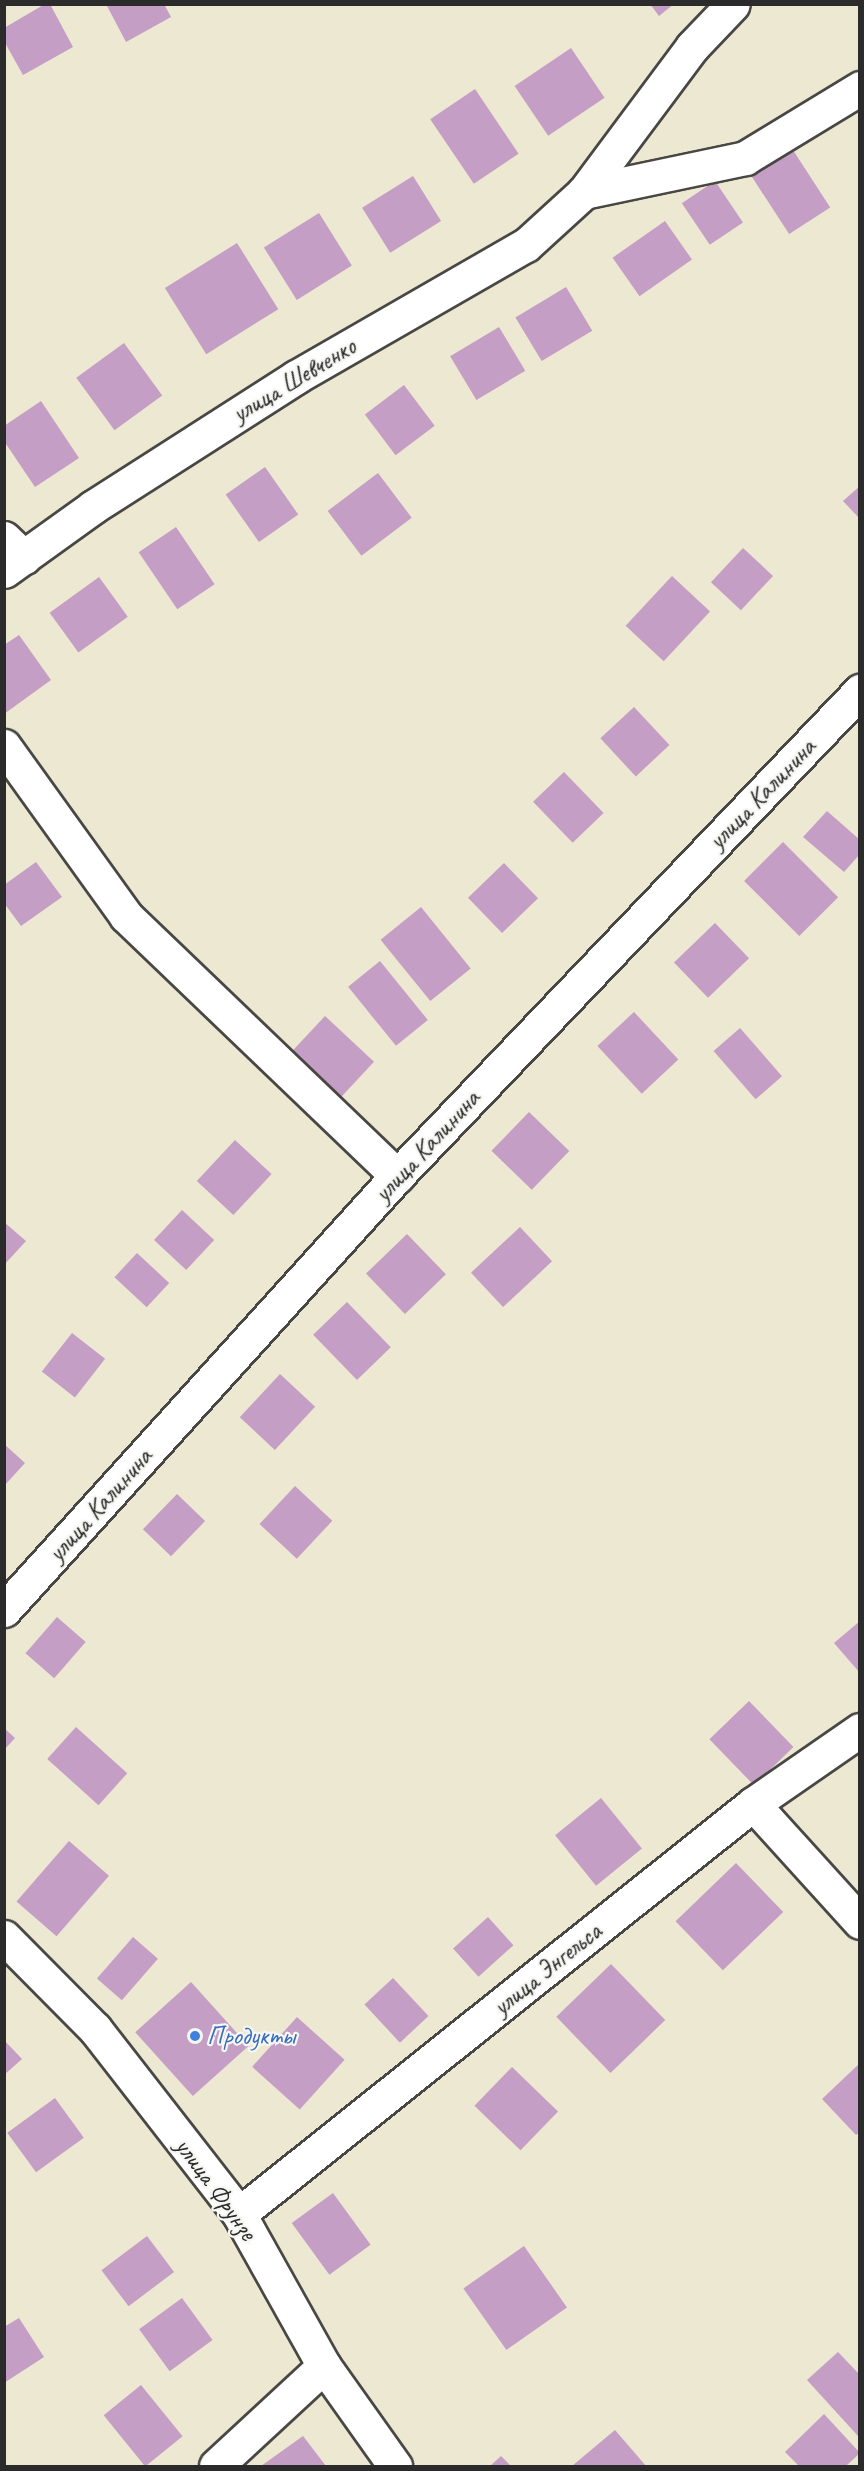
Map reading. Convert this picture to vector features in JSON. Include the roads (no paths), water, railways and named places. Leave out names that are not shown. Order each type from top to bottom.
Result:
[{"type":"street","name":"улица Шевченко","points":[[11,556],[93,507],[296,376],[526,245],[584,192],[693,47],[733,4]]},
{"type":"street","points":[[584,192],[745,158],[860,88]]},
{"type":"street","name":"улица Калинина","points":[[4,1610],[397,1176],[860,691]]},
{"type":"street","points":[[4,746],[126,916],[397,1176]]},
{"type":"street","name":"улица Энгельса","points":[[239,2214],[753,1804],[860,1730]]},
{"type":"street","points":[[753,1804],[860,1922]]},
{"type":"street","name":"улица Фрунзе","points":[[4,1937],[95,2030],[239,2214],[324,2366],[390,2462]]},
{"type":"street","points":[[216,2466],[324,2366]]},
{"type":"place","name":"Продукты","points":[[195,2036]]}]
